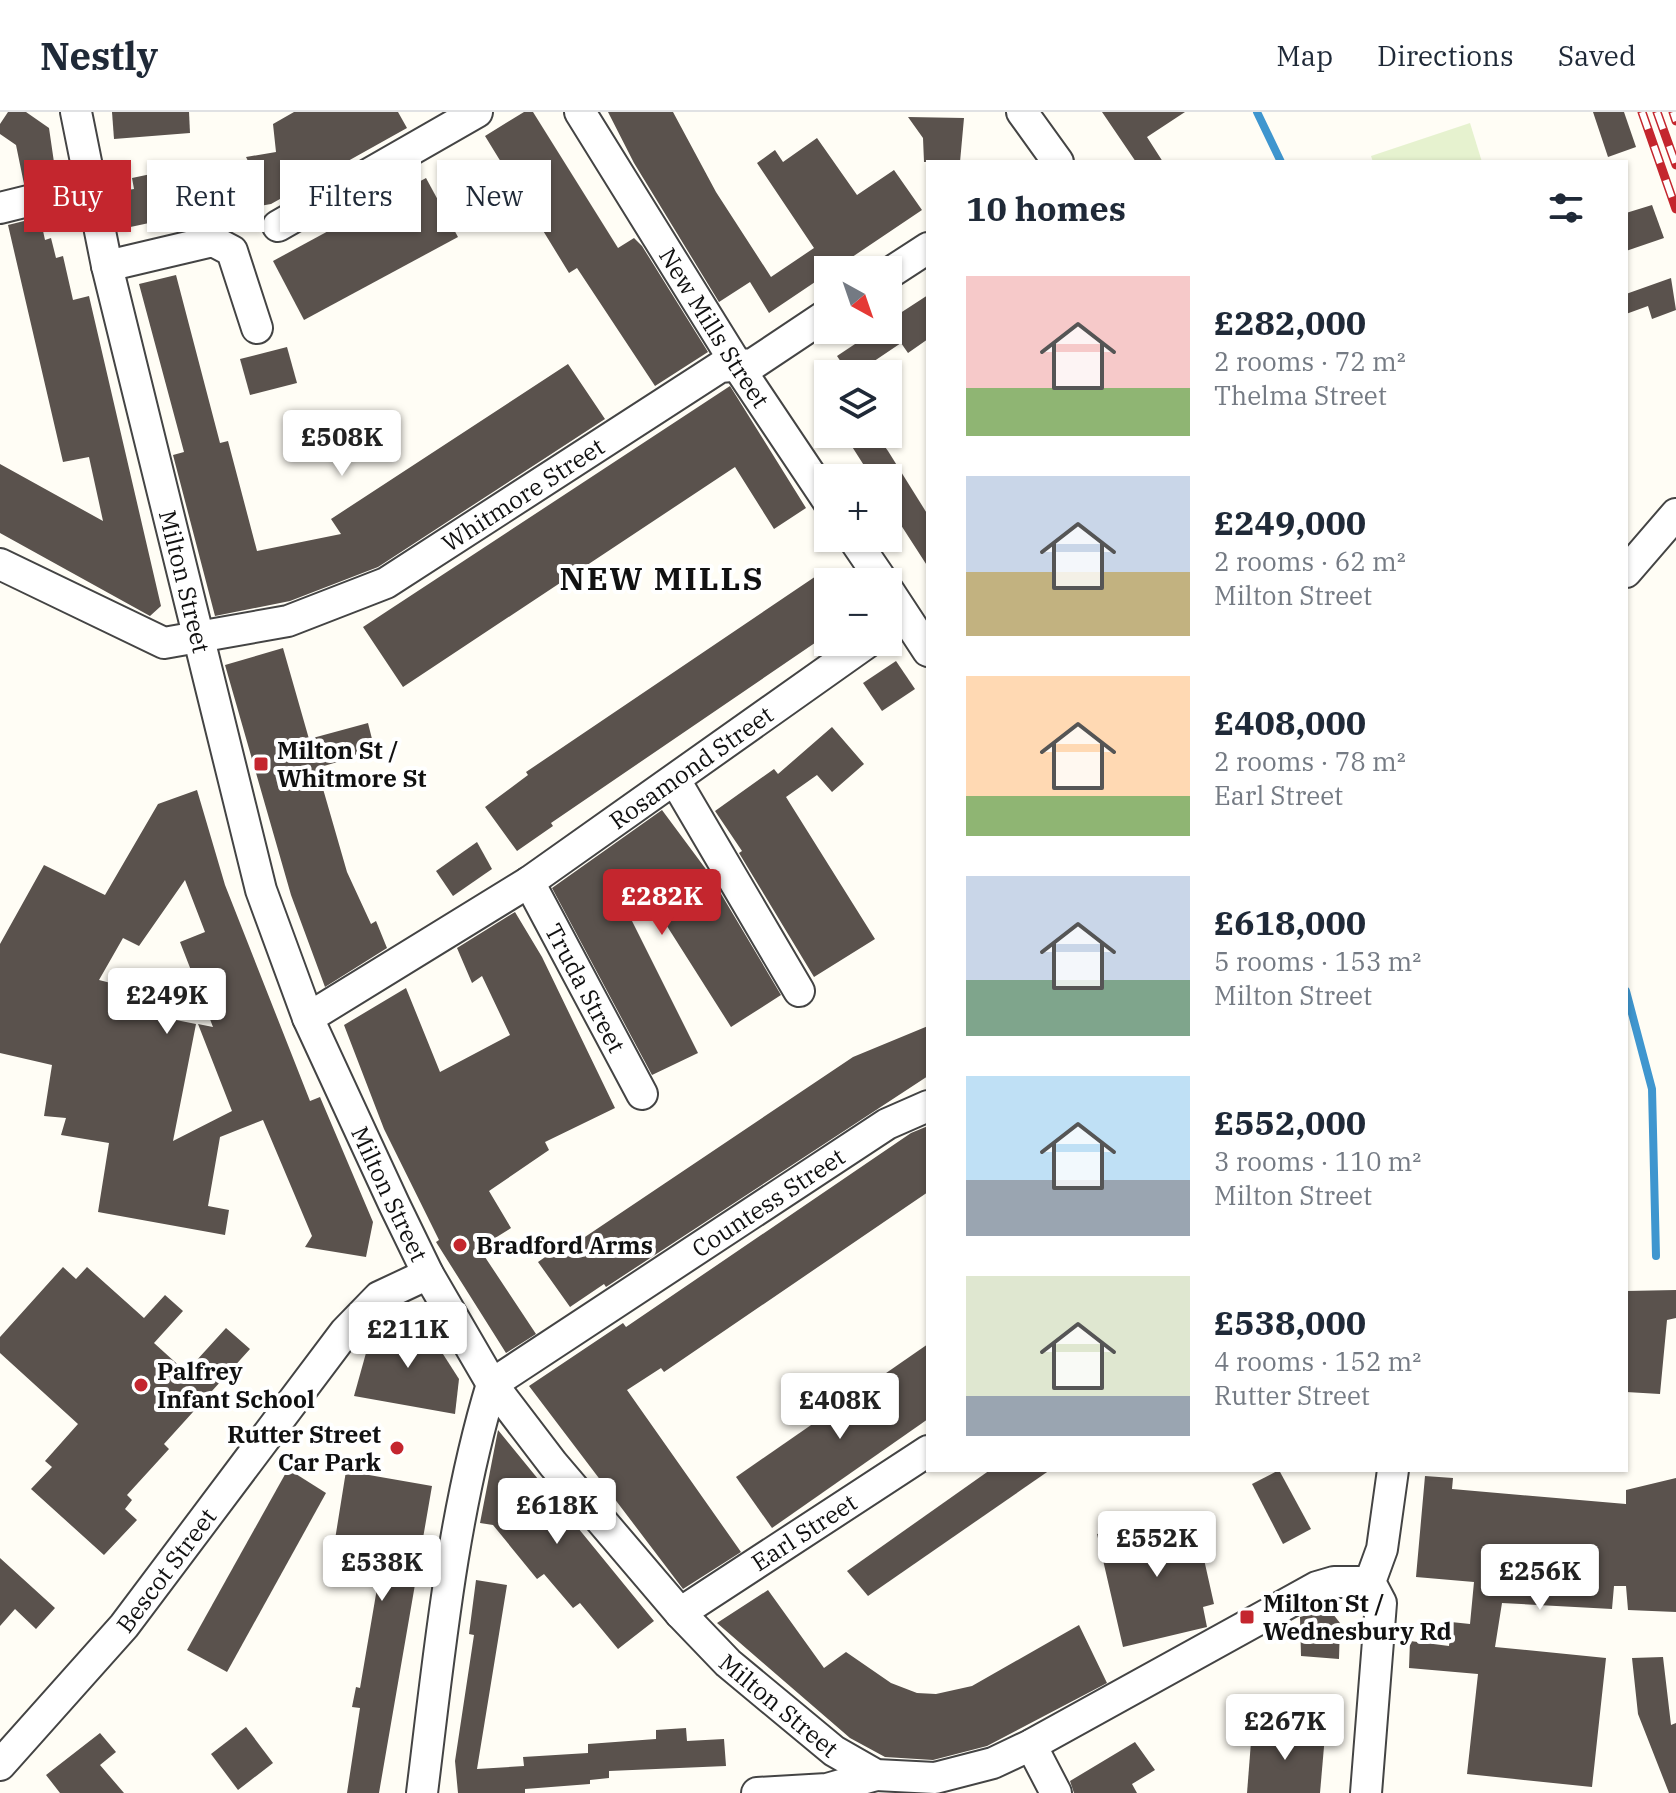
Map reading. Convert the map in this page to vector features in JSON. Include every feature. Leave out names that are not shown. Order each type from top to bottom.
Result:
[{"type":"street","name":"Milton Street","points":[[76,112],[84,160]]},
{"type":"street","points":[[278,226],[477,112]]},
{"type":"street","name":"New Mills Street","points":[[580,112],[737,365],[814,480]]},
{"type":"street","points":[[1022,112],[1057,160]]},
{"type":"street","points":[[0,208],[24,202]]},
{"type":"street","name":"Milton Street","points":[[99,232],[261,890],[308,1018],[428,1274],[492,1384],[553,1464],[680,1613],[728,1663],[834,1751],[876,1775],[936,1785],[1031,1745],[1317,1587],[1334,1582],[1370,1582]]},
{"type":"street","points":[[107,266],[213,241],[225,245],[232,251],[257,328]]},
{"type":"street","points":[[902,265],[926,249]]},
{"type":"street","name":"Whitmore Street","points":[[0,564],[164,643],[288,621],[386,583],[720,367],[753,364],[814,323]]},
{"type":"street","points":[[1628,570],[1674,517]]},
{"type":"street","points":[[902,627],[926,649]]},
{"type":"street","name":"Rosamond Street","points":[[308,1018],[529,882],[848,656]]},
{"type":"street","points":[[675,780],[799,991]]},
{"type":"street","name":"Truda Street","points":[[529,882],[642,1094]]},
{"type":"street","name":"Countess Street","points":[[492,1384],[887,1124],[926,1107]]},
{"type":"street","name":"Bescot Street","points":[[0,1765],[124,1626],[345,1332],[379,1297],[428,1274]]},
{"type":"street","points":[[422,1793],[443,1628],[475,1440],[492,1384]]},
{"type":"street","name":"Earl Street","points":[[680,1613],[926,1452]]},
{"type":"street","points":[[1366,1793],[1381,1603],[1370,1582],[1382,1549],[1393,1472]]},
{"type":"street","points":[[1031,1745],[1056,1793]]},
{"type":"street","points":[[757,1793],[827,1789],[876,1775]]},
{"type":"green space","points":[[1470,123],[1481,160],[1372,160],[1371,156]]},
{"type":"building","points":[[8,112],[26,112],[49,128],[54,160],[24,160],[24,184],[16,145],[0,134],[0,124]]},
{"type":"building","points":[[112,112],[189,112],[190,133],[114,139]]},
{"type":"building","points":[[294,112],[398,112],[407,128],[350,160],[280,160],[280,199],[264,205],[264,160],[248,160],[246,157],[276,152],[273,124]]},
{"type":"building","points":[[524,112],[533,112],[618,248],[634,238],[642,246],[708,352],[655,386],[577,268],[569,273],[544,232],[551,232],[551,160],[500,160],[485,136]]},
{"type":"building","points":[[608,112],[673,112],[716,192],[771,277],[814,248],[757,163],[775,150],[783,162],[817,138],[857,195],[894,170],[922,210],[854,256],[814,256],[814,283],[769,313],[750,282],[719,302],[634,163]]},
{"type":"building","points":[[1102,112],[1185,112],[1147,137],[1162,160],[1135,160]]},
{"type":"building","points":[[1593,112],[1624,112],[1636,147],[1608,157]]},
{"type":"building","points":[[908,117],[964,118],[960,160],[924,162],[923,138]]},
{"type":"building","points":[[147,175],[147,223],[131,227],[131,189],[134,189],[132,178]]},
{"type":"building","points":[[426,178],[437,198],[437,232],[455,232],[458,237],[304,320],[273,261],[326,232],[421,232],[421,181]]},
{"type":"building","points":[[1652,205],[1664,238],[1628,250],[1628,212]]},
{"type":"building","points":[[24,221],[24,232],[43,232],[45,240],[51,238],[56,258],[63,256],[73,300],[89,296],[161,606],[150,616],[0,533],[0,464],[103,521],[89,457],[63,462],[8,225]]},
{"type":"building","points":[[176,275],[220,443],[228,441],[257,551],[341,534],[331,519],[568,364],[605,419],[378,567],[290,601],[215,616],[173,455],[184,452],[139,284]]},
{"type":"building","points":[[1671,278],[1676,310],[1652,319],[1648,306],[1628,313],[1628,293]]},
{"type":"building","points":[[926,296],[926,340],[908,353],[902,344],[902,312]]},
{"type":"building","points":[[855,344],[900,344],[876,360],[840,360],[837,356]]},
{"type":"building","points":[[287,347],[297,383],[250,395],[240,359]]},
{"type":"building","points":[[730,386],[806,508],[774,529],[735,467],[403,687],[363,627]]},
{"type":"building","points":[[853,448],[886,448],[896,464],[863,464]]},
{"type":"building","points":[[902,473],[926,512],[926,564],[902,527]]},
{"type":"building","points":[[814,577],[814,644],[551,823],[553,826],[517,851],[485,807],[528,775],[526,772]]},
{"type":"building","points":[[283,648],[309,739],[368,723],[375,751],[317,768],[347,872],[371,924],[376,921],[387,948],[325,987],[291,895],[225,665]]},
{"type":"building","points":[[896,661],[915,689],[882,711],[863,683]]},
{"type":"building","points":[[832,727],[864,764],[832,792],[817,775],[786,797],[875,939],[814,977],[739,853],[742,851],[715,811],[774,769],[778,774]]},
{"type":"building","points":[[197,790],[225,885],[310,1101],[320,1097],[373,1222],[366,1257],[305,1247],[312,1236],[263,1120],[220,1137],[208,1206],[229,1210],[225,1235],[98,1212],[109,1143],[61,1135],[66,1118],[44,1116],[52,1065],[0,1053],[0,944],[44,865],[105,895],[158,804]],"holes":[[[185,880],[205,932],[180,942],[213,1027],[198,1024],[232,1111],[173,1141],[196,1024],[156,1016],[158,995],[99,980],[123,938],[139,946]]]},
{"type":"building","points":[[662,810],[708,872],[781,995],[731,1027],[646,893],[624,905],[698,1053],[652,1075],[552,888]]},
{"type":"building","points":[[477,842],[492,869],[453,896],[436,871]]},
{"type":"building","points":[[515,912],[542,957],[615,1108],[545,1142],[549,1150],[489,1191],[511,1228],[479,1248],[536,1334],[506,1353],[436,1242],[439,1240],[384,1129],[344,1025],[406,988],[440,1072],[510,1035],[482,976],[472,983],[457,948]]},
{"type":"building","points":[[926,1027],[926,1077],[606,1287],[604,1284],[570,1307],[538,1262],[567,1242],[570,1247],[853,1057]]},
{"type":"building","points":[[926,1127],[926,1193],[664,1372],[661,1368],[627,1390],[741,1552],[683,1589],[529,1386],[623,1323],[626,1327],[911,1133]]},
{"type":"building","points":[[63,1267],[76,1279],[87,1267],[144,1318],[165,1295],[183,1311],[154,1343],[186,1372],[226,1328],[250,1349],[164,1444],[169,1449],[127,1495],[132,1500],[125,1509],[137,1520],[104,1555],[31,1489],[52,1467],[45,1461],[78,1424],[0,1353],[0,1337]]},
{"type":"building","points":[[1676,1290],[1676,1318],[1667,1320],[1660,1394],[1628,1392],[1628,1291]]},
{"type":"building","points":[[395,1320],[425,1326],[459,1379],[455,1414],[354,1396],[371,1335]]},
{"type":"building","points":[[926,1345],[926,1420],[772,1528],[736,1477]]},
{"type":"building","points":[[498,1430],[654,1621],[618,1649],[580,1603],[573,1608],[544,1574],[537,1579],[493,1525],[480,1523]]},
{"type":"building","points":[[288,1469],[326,1493],[227,1672],[187,1650]]},
{"type":"building","points":[[346,1471],[432,1486],[379,1793],[347,1793],[360,1708],[352,1707],[356,1687],[360,1688],[382,1559],[333,1552]]},
{"type":"building","points":[[987,1472],[1047,1472],[868,1596],[847,1571]]},
{"type":"building","points":[[1280,1472],[1311,1529],[1283,1544],[1252,1484]]},
{"type":"building","points":[[1425,1476],[1453,1478],[1452,1489],[1626,1504],[1626,1490],[1676,1478],[1676,1612],[1628,1610],[1626,1586],[1614,1586],[1612,1609],[1502,1603],[1495,1647],[1606,1658],[1592,1787],[1467,1774],[1478,1674],[1409,1668],[1410,1641],[1449,1646],[1451,1622],[1470,1624],[1474,1582],[1416,1577]]},
{"type":"building","points":[[1182,1515],[1184,1522],[1195,1519],[1214,1604],[1203,1607],[1207,1627],[1123,1647],[1097,1534]]},
{"type":"building","points":[[0,1558],[55,1608],[36,1629],[15,1609],[0,1626]]},
{"type":"building","points":[[476,1580],[507,1585],[477,1769],[524,1766],[523,1757],[588,1753],[588,1744],[656,1739],[656,1730],[686,1728],[687,1741],[724,1739],[726,1766],[609,1771],[609,1778],[590,1780],[590,1784],[525,1789],[525,1793],[458,1793],[455,1761],[474,1635],[469,1634]]},
{"type":"building","points":[[768,1590],[824,1668],[846,1652],[891,1683],[917,1693],[936,1694],[972,1686],[1079,1625],[1107,1683],[987,1746],[933,1760],[885,1757],[850,1738],[717,1623]]},
{"type":"building","points":[[1329,1609],[1340,1623],[1339,1659],[1301,1656],[1300,1617]]},
{"type":"building","points":[[1663,1657],[1671,1725],[1676,1723],[1676,1793],[1669,1793],[1638,1714],[1632,1658]]},
{"type":"building","points":[[246,1727],[273,1763],[238,1790],[211,1754]]},
{"type":"building","points":[[1252,1729],[1325,1735],[1320,1793],[1247,1793]]},
{"type":"building","points":[[100,1733],[116,1752],[100,1765],[124,1793],[60,1793],[46,1775]]},
{"type":"building","points":[[1135,1742],[1155,1770],[1132,1784],[1137,1793],[1074,1793],[1070,1781]]},
{"type":"waterway","points":[[1257,112],[1280,160]]},
{"type":"waterway","points":[[1628,999],[1652,1089],[1656,1256]]},
{"type":"railway","points":[[1642,112],[1676,209]]},
{"type":"railway","points":[[1657,112],[1676,165]]},
{"type":"railway","points":[[1673,112],[1676,121]]},
{"type":"place","name":"Milton St / Whitmore St","points":[[261,764]]},
{"type":"place","name":"Bradford Arms","points":[[460,1245]]},
{"type":"place","name":"Palfrey Infant School","points":[[141,1385]]},
{"type":"place","name":"Rutter Street Car Park","points":[[397,1448]]},
{"type":"place","name":"Milton St / Wednesbury Rd","points":[[1247,1617]]},
{"type":"district","name":"NEW MILLS","points":[[662,578]]}]
